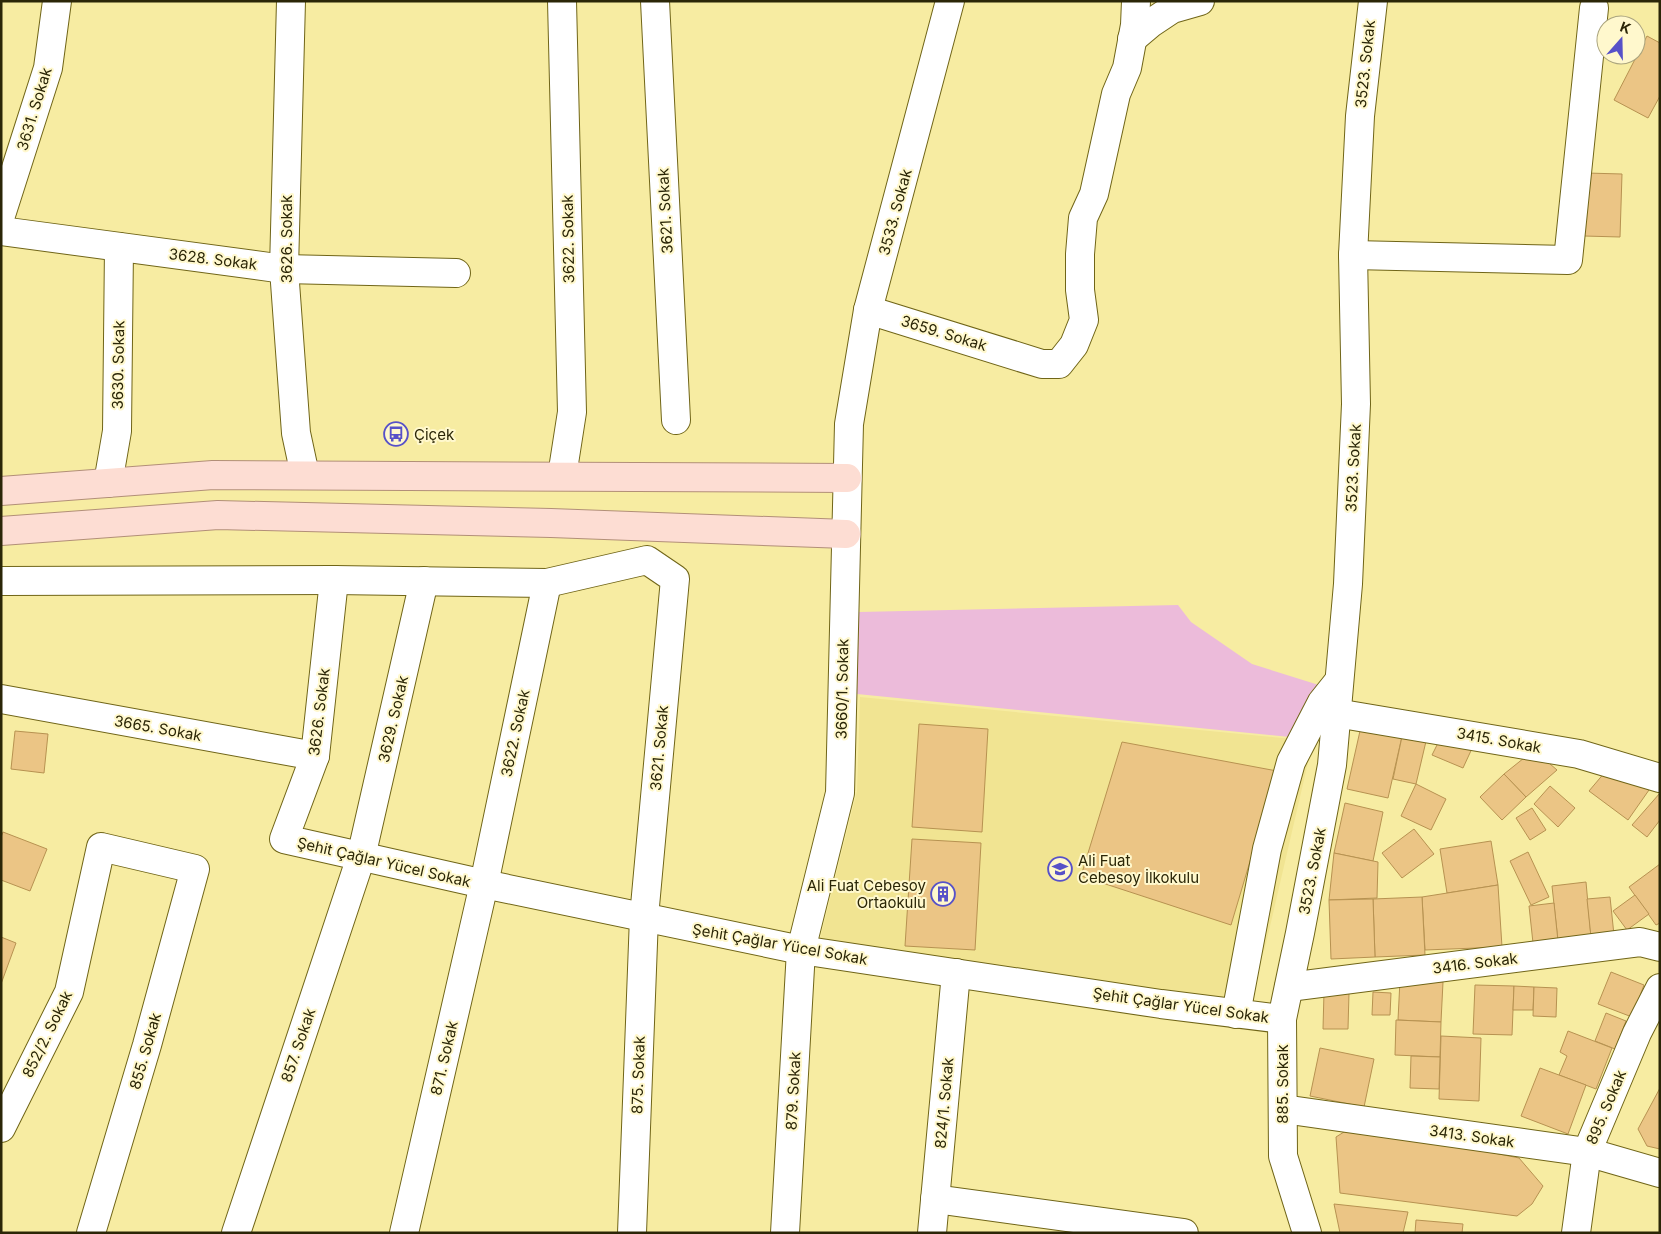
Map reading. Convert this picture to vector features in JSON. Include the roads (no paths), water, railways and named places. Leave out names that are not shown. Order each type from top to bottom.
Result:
[{"type":"main road","points":[[1,491],[213,475],[847,478]]},
{"type":"main road","points":[[1,530],[218,514],[846,534]]},
{"type":"street","name":"3631. Sokak","points":[[1,215],[48,68],[57,1]]},
{"type":"street","name":"3626. Sokak","points":[[291,1],[284,268],[296,433],[305,475]]},
{"type":"street","name":"3622. Sokak","points":[[562,1],[572,412],[562,476]]},
{"type":"street","name":"3621. Sokak","points":[[655,1],[676,420]]},
{"type":"street","name":"3533. Sokak","points":[[849,424],[868,310],[950,1]]},
{"type":"street","points":[[1132,39],[1136,1]]},
{"type":"street","points":[[1132,39],[1172,9],[1200,1]]},
{"type":"street","name":"3523. Sokak","points":[[1300,933],[1332,765],[1348,584],[1356,404],[1353,255],[1360,116],[1372,1]]},
{"type":"street","points":[[1353,255],[1568,260],[1599,4]]},
{"type":"street","name":"3659. Sokak","points":[[868,310],[1042,364],[1059,364],[1074,345],[1084,320],[1080,290],[1083,218],[1094,194],[1116,94],[1127,68],[1132,39]]},
{"type":"street","name":"3628. Sokak","points":[[1,231],[284,268],[456,273]]},
{"type":"street","name":"3630. Sokak","points":[[108,483],[117,431],[119,247]]},
{"type":"street","name":"3660/1. Sokak","points":[[801,950],[840,793],[849,424]]},
{"type":"street","name":"3621. Sokak","points":[[547,583],[648,560],[675,579],[644,917]]},
{"type":"street","name":"3626. Sokak","points":[[284,839],[315,756],[334,580]]},
{"type":"street","points":[[1,581],[334,580],[547,583]]},
{"type":"street","name":"3629. Sokak","points":[[361,858],[424,581]]},
{"type":"street","name":"3622. Sokak","points":[[484,884],[547,583]]},
{"type":"street","points":[[1236,1014],[1267,849],[1291,762],[1322,702],[1339,681]]},
{"type":"street","name":"3665. Sokak","points":[[1,699],[315,756]]},
{"type":"street","name":"3415. Sokak","points":[[1336,713],[1580,754],[1660,778]]},
{"type":"street","name":"Şehit Çağlar Yücel Sokak","points":[[284,839],[361,858],[801,950],[1236,1014],[1282,1019]]},
{"type":"street","name":"855. Sokak","points":[[91,1233],[147,1046],[195,869],[100,847]]},
{"type":"street","name":"852/2. Sokak","points":[[1,1128],[69,992],[100,847]]},
{"type":"street","name":"857. Sokak","points":[[236,1233],[361,858]]},
{"type":"street","name":"871. Sokak","points":[[404,1233],[484,884]]},
{"type":"street","name":"875. Sokak","points":[[632,1233],[644,917]]},
{"type":"street","name":"885. Sokak","points":[[1300,933],[1282,1019],[1282,1156],[1307,1233]]},
{"type":"street","name":"3416. Sokak","points":[[1289,987],[1640,942],[1660,947]]},
{"type":"street","name":"879. Sokak","points":[[784,1233],[801,950]]},
{"type":"street","name":"824/1. Sokak","points":[[932,1233],[956,973]]},
{"type":"street","name":"895. Sokak","points":[[1576,1233],[1587,1152],[1637,1033],[1660,988]]},
{"type":"street","name":"3413. Sokak","points":[[1283,1109],[1587,1152],[1660,1173]]},
{"type":"street","points":[[935,1199],[1184,1233]]},
{"type":"place","name":"Çiçek","points":[[396,434]]},
{"type":"place","name":"Ali Fuat Cebesoy İlkokulu","points":[[1060,869]]},
{"type":"place","name":"Ali Fuat Cebesoy Ortaokulu","points":[[943,894]]}]
